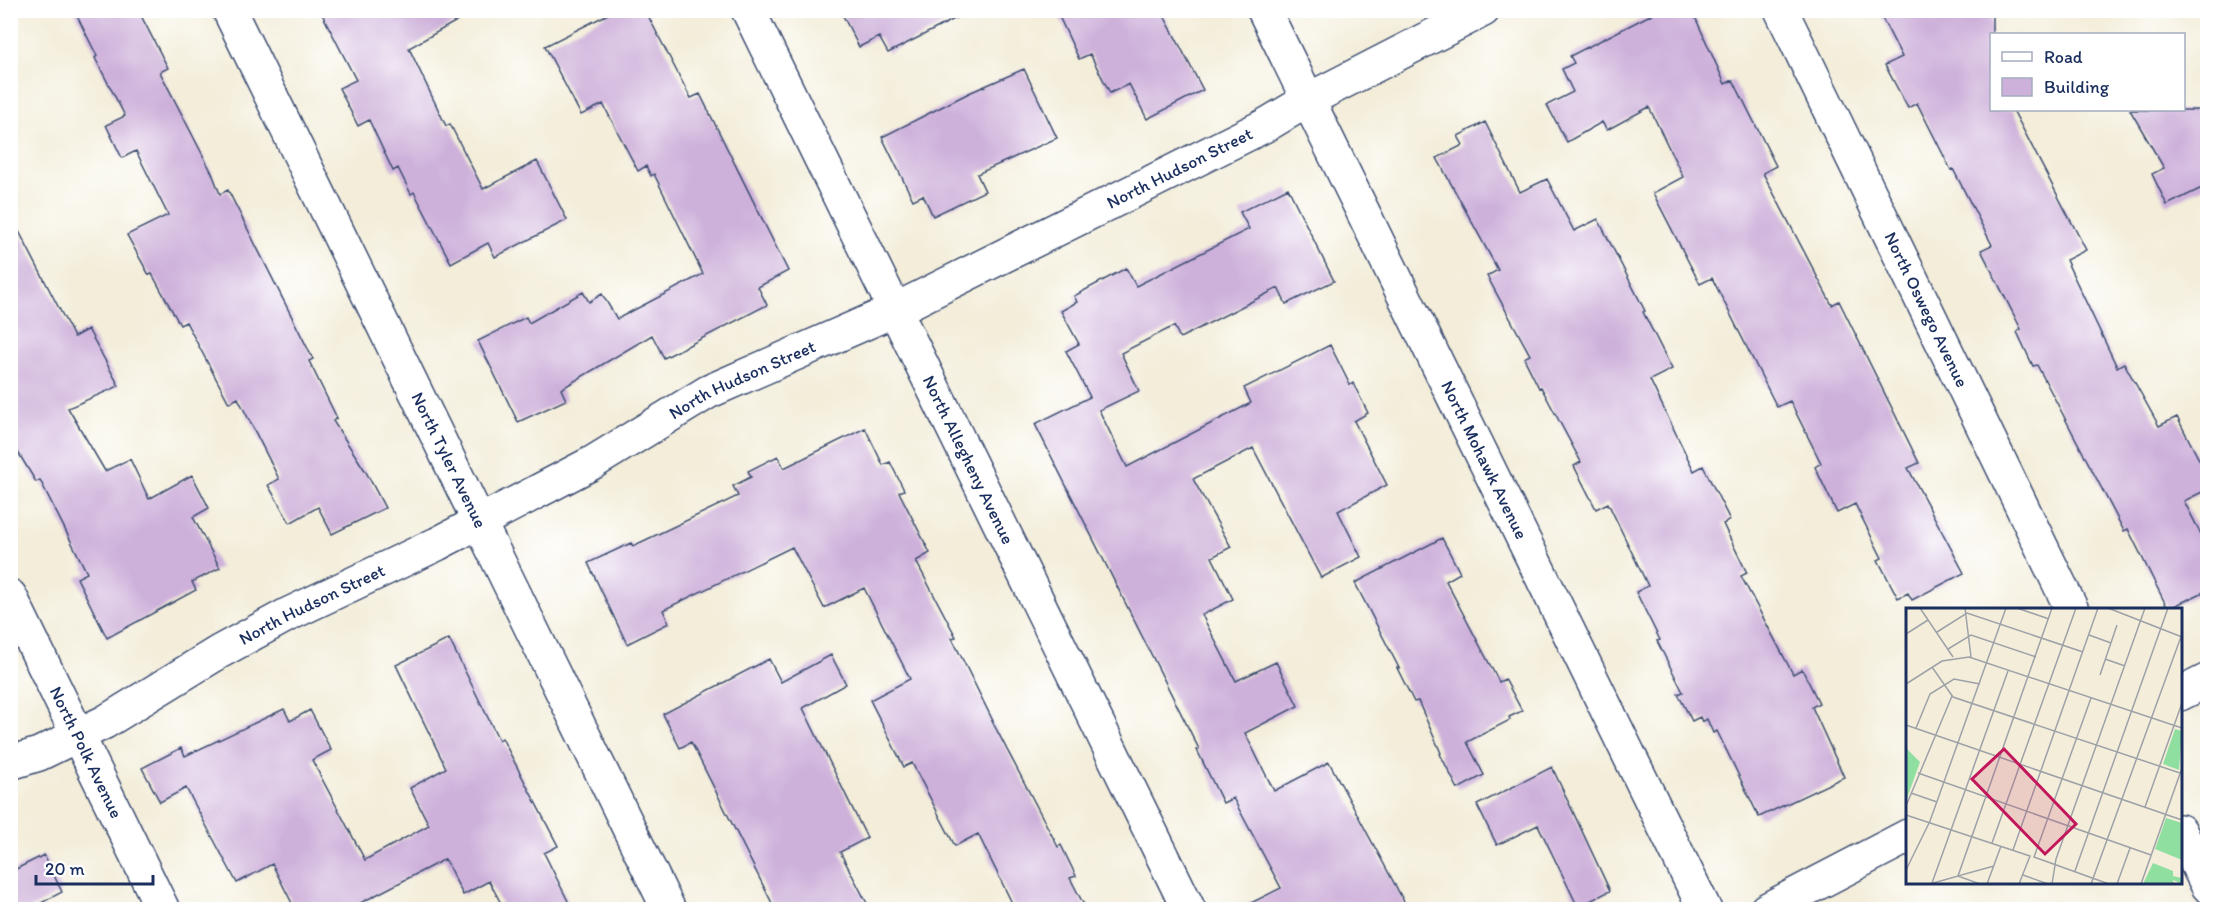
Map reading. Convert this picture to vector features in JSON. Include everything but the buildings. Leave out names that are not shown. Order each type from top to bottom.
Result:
[{"type":"street","name":"North Tyler Avenue","points":[[229,10],[669,909]]},
{"type":"street","name":"North Allegheny Avenue","points":[[748,10],[1189,909]]},
{"type":"street","name":"North Mohawk Avenue","points":[[1264,10],[1705,909]]},
{"type":"street","name":"North Hudson Street","points":[[10,764],[80,735],[219,652],[287,615],[437,544],[592,463],[708,392],[895,310],[1266,125],[1308,100],[1483,10]]},
{"type":"street","name":"North Oswego Avenue","points":[[1780,10],[2072,608]]},
{"type":"street","name":"North Polk Avenue","points":[[10,596],[80,735],[163,909]]},
{"type":"street","points":[[2182,693],[2208,680]]},
{"type":"street","points":[[2182,833],[2208,886]]},
{"type":"street","points":[[1766,909],[1906,837]]}]
